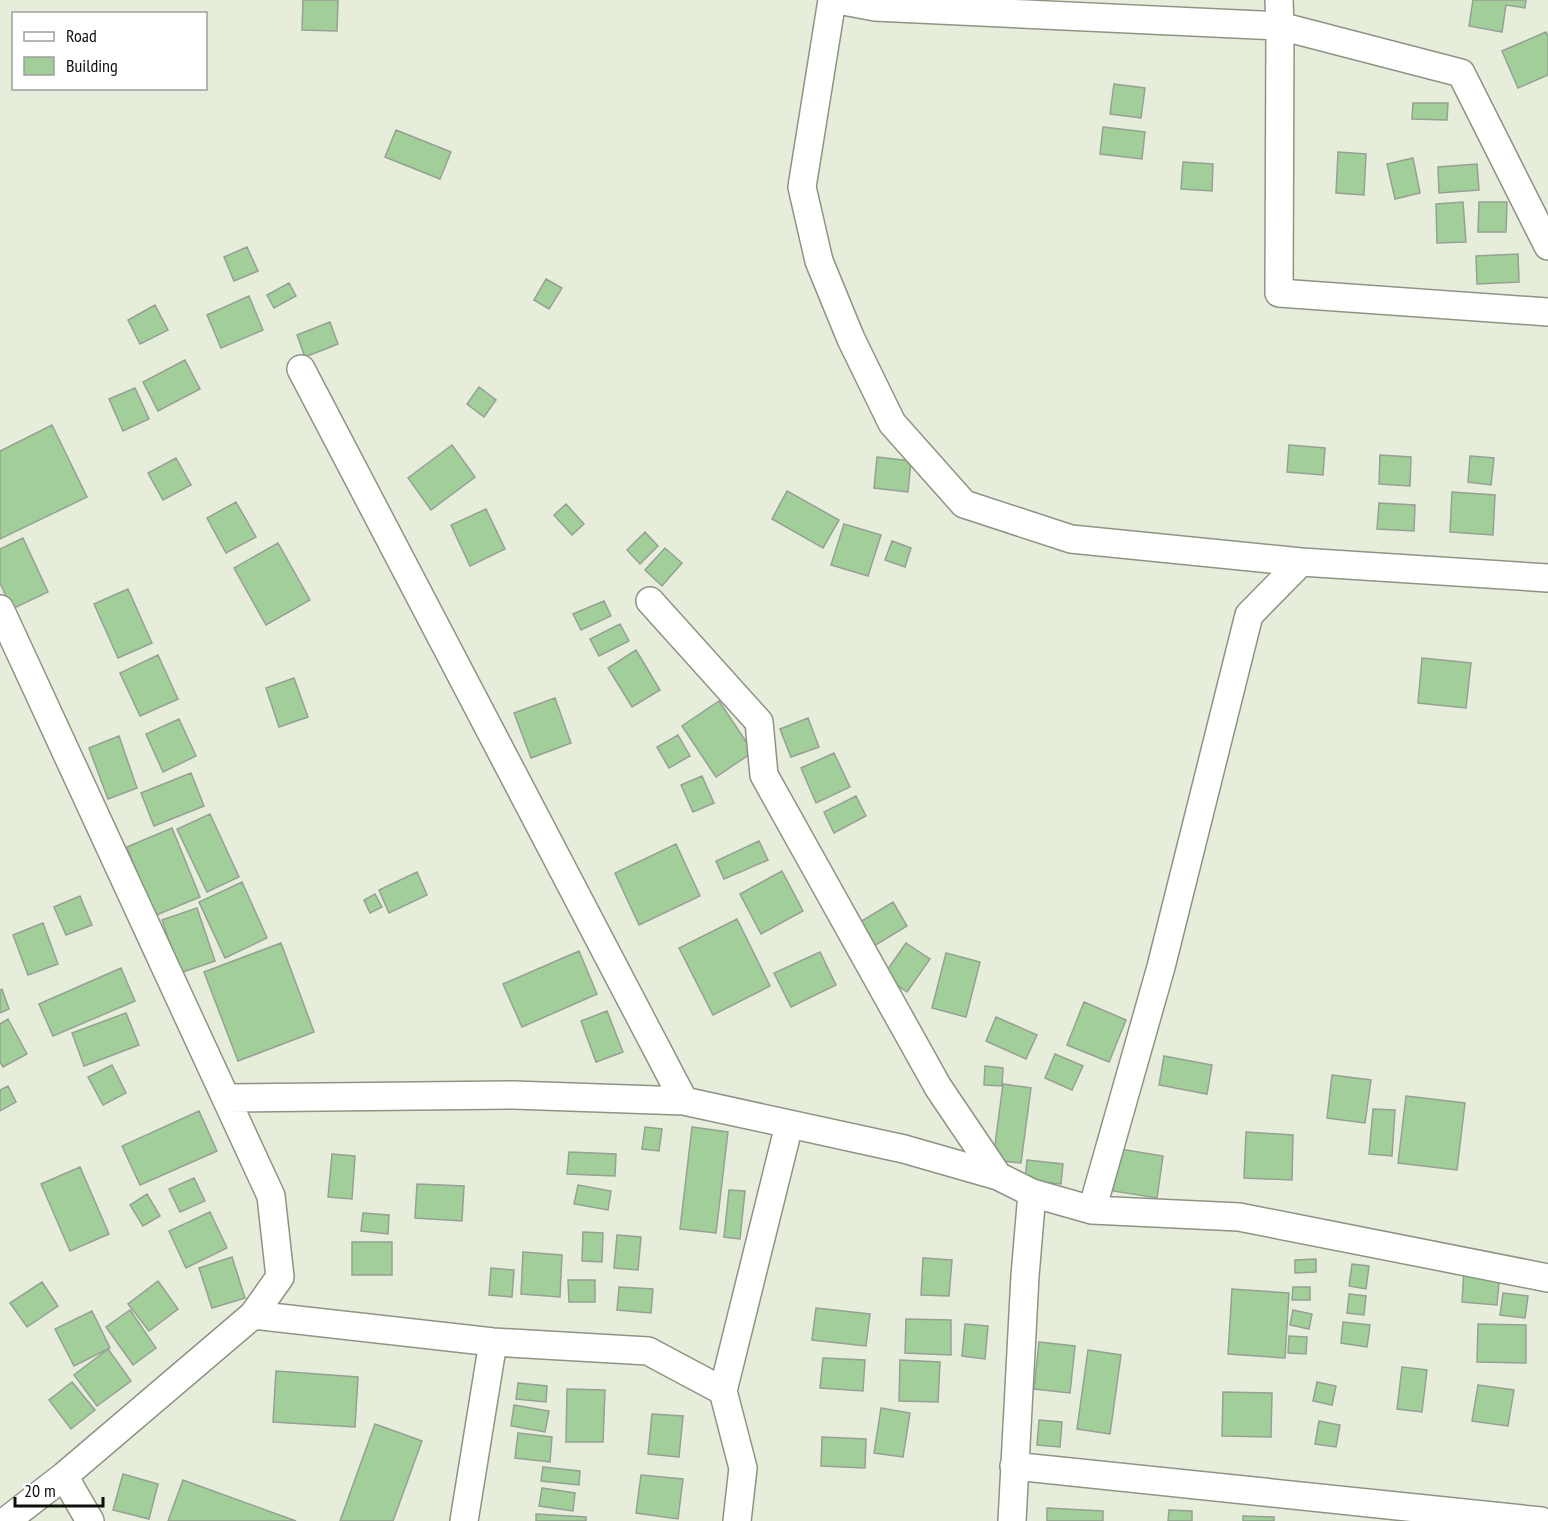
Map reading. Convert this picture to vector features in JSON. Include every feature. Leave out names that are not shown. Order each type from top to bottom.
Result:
[{"type":"street","points":[[832,0],[802,187],[819,261],[851,339],[892,423],[964,504],[1071,539],[1301,562],[1548,578]]},
{"type":"street","points":[[838,0],[875,7],[1279,13],[1461,73],[1548,246]]},
{"type":"street","points":[[1279,13],[1279,293],[1548,312]]},
{"type":"street","points":[[301,369],[684,1101]]},
{"type":"street","points":[[1092,1210],[1161,967],[1250,615],[1301,562]]},
{"type":"street","points":[[650,601],[759,722],[764,775],[938,1086],[998,1176]]},
{"type":"street","points":[[0,609],[271,1196],[280,1277],[252,1316],[63,1476],[6,1521]]},
{"type":"street","points":[[226,1098],[514,1095],[684,1101],[904,1149],[998,1176],[1032,1193],[1092,1210],[1239,1217],[1548,1278]]},
{"type":"street","points":[[737,1521],[742,1468],[723,1391],[789,1125]]},
{"type":"street","points":[[1012,1521],[1025,1276],[1032,1193]]},
{"type":"street","points":[[252,1316],[493,1342],[648,1351],[723,1391]]},
{"type":"street","points":[[464,1521],[493,1342]]},
{"type":"street","points":[[1014,1467],[1541,1521]]},
{"type":"street","points":[[63,1476],[90,1521]]},
{"type":"building","points":[[303,0],[338,0],[337,31],[302,30]]},
{"type":"building","points":[[1473,0],[1526,0],[1525,8],[1506,5],[1502,32],[1469,26]]},
{"type":"building","points":[[1546,32],[1548,36],[1548,75],[1518,88],[1502,51]]},
{"type":"building","points":[[1114,84],[1145,88],[1141,118],[1110,114]]},
{"type":"building","points":[[1413,103],[1448,103],[1447,120],[1412,119]]},
{"type":"building","points":[[1103,127],[1145,132],[1142,159],[1100,154]]},
{"type":"building","points":[[396,130],[451,152],[440,179],[385,157]]},
{"type":"building","points":[[1338,152],[1366,154],[1364,195],[1336,193]]},
{"type":"building","points":[[1413,158],[1420,193],[1395,199],[1387,164]]},
{"type":"building","points":[[1183,162],[1213,164],[1212,191],[1181,189]]},
{"type":"building","points":[[1477,164],[1479,190],[1439,193],[1438,167]]},
{"type":"building","points":[[1463,202],[1466,242],[1437,243],[1436,204]]},
{"type":"building","points":[[1479,202],[1507,202],[1506,232],[1478,232]]},
{"type":"building","points":[[247,247],[258,271],[234,281],[224,257]]},
{"type":"building","points":[[1518,254],[1519,282],[1477,284],[1476,256]]},
{"type":"building","points":[[546,279],[562,288],[549,309],[534,300]]},
{"type":"building","points":[[289,283],[296,296],[274,308],[267,295]]},
{"type":"building","points":[[249,296],[263,330],[221,348],[207,315]]},
{"type":"building","points":[[155,305],[168,330],[140,344],[128,320]]},
{"type":"building","points":[[330,322],[338,344],[305,357],[297,335]]},
{"type":"building","points":[[185,360],[200,389],[158,411],[143,382]]},
{"type":"building","points":[[479,387],[496,400],[484,417],[467,404]]},
{"type":"building","points":[[135,388],[149,419],[123,431],[109,399]]},
{"type":"building","points":[[52,425],[87,497],[0,539],[0,451]]},
{"type":"building","points":[[452,445],[475,477],[431,510],[408,478]]},
{"type":"building","points":[[1289,445],[1325,448],[1323,475],[1287,472]]},
{"type":"building","points":[[1380,455],[1411,457],[1410,486],[1379,484]]},
{"type":"building","points":[[1470,456],[1494,458],[1491,485],[1468,482]]},
{"type":"building","points":[[877,457],[911,461],[908,492],[874,488]]},
{"type":"building","points":[[176,458],[191,485],[163,500],[148,473]]},
{"type":"building","points":[[787,491],[839,520],[823,548],[772,519]]},
{"type":"building","points":[[1452,492],[1495,495],[1493,535],[1450,532]]},
{"type":"building","points":[[236,502],[256,537],[226,553],[207,518]]},
{"type":"building","points":[[1379,503],[1415,505],[1414,531],[1377,529]]},
{"type":"building","points":[[566,504],[584,524],[572,535],[554,515]]},
{"type":"building","points":[[486,509],[505,549],[470,566],[451,525]]},
{"type":"building","points":[[844,524],[881,535],[868,576],[831,565]]},
{"type":"building","points":[[645,532],[658,546],[640,564],[627,550]]},
{"type":"building","points":[[23,538],[48,592],[12,609],[0,583],[0,549]]},
{"type":"building","points":[[892,541],[911,548],[905,567],[885,560]]},
{"type":"building","points":[[278,543],[310,600],[266,625],[234,568]]},
{"type":"building","points":[[665,548],[682,563],[662,586],[645,570]]},
{"type":"building","points":[[128,589],[152,643],[118,658],[94,604]]},
{"type":"building","points":[[604,601],[611,616],[581,630],[573,614]]},
{"type":"building","points":[[620,624],[629,641],[599,656],[590,639]]},
{"type":"building","points":[[636,650],[660,690],[632,707],[608,668]]},
{"type":"building","points":[[158,655],[178,699],[140,716],[120,673]]},
{"type":"building","points":[[1422,658],[1471,663],[1466,708],[1418,703]]},
{"type":"building","points":[[294,678],[308,717],[279,727],[266,688]]},
{"type":"building","points":[[555,698],[571,743],[531,758],[514,713]]},
{"type":"building","points":[[719,701],[753,752],[716,777],[682,726]]},
{"type":"building","points":[[808,718],[819,747],[791,757],[780,729]]},
{"type":"building","points":[[179,719],[196,756],[163,772],[146,734]]},
{"type":"building","points":[[678,735],[690,756],[669,768],[657,747]]},
{"type":"building","points":[[119,736],[137,788],[108,799],[89,748]]},
{"type":"building","points":[[834,753],[850,787],[816,803],[801,768]]},
{"type":"building","points":[[191,773],[204,806],[154,826],[141,793]]},
{"type":"building","points":[[702,776],[714,803],[693,812],[681,785]]},
{"type":"building","points":[[856,796],[866,816],[834,833],[824,812]]},
{"type":"building","points":[[210,814],[239,877],[207,892],[177,829]]},
{"type":"building","points":[[172,828],[200,897],[154,916],[127,847]]},
{"type":"building","points":[[759,841],[768,860],[724,879],[716,861]]},
{"type":"building","points":[[676,844],[700,896],[639,925],[615,873]]},
{"type":"building","points":[[782,871],[803,911],[761,934],[740,894]]},
{"type":"building","points":[[417,872],[427,895],[389,913],[379,890]]},
{"type":"building","points":[[242,882],[267,938],[225,958],[199,902]]},
{"type":"building","points":[[375,894],[382,907],[370,913],[364,900]]},
{"type":"building","points":[[80,896],[92,925],[66,935],[54,907]]},
{"type":"building","points":[[893,902],[907,926],[874,946],[860,922]]},
{"type":"building","points":[[197,908],[215,961],[180,973],[162,920]]},
{"type":"building","points":[[737,919],[770,986],[713,1015],[679,948]]},
{"type":"building","points":[[43,923],[58,964],[28,975],[13,935]]},
{"type":"building","points":[[281,943],[314,1032],[238,1061],[204,972]]},
{"type":"building","points":[[906,943],[930,959],[907,992],[883,976]]},
{"type":"building","points":[[579,951],[597,994],[522,1027],[503,984]]},
{"type":"building","points":[[820,952],[836,985],[791,1007],[774,973]]},
{"type":"building","points":[[946,953],[980,962],[966,1017],[932,1008]]},
{"type":"building","points":[[121,968],[135,1001],[53,1036],[39,1004]]},
{"type":"building","points":[[2,989],[9,1009],[0,1013],[0,990]]},
{"type":"building","points":[[1084,1002],[1126,1020],[1109,1062],[1067,1045]]},
{"type":"building","points":[[607,1011],[623,1052],[596,1062],[581,1021]]},
{"type":"building","points":[[126,1013],[139,1045],[84,1066],[72,1033]]},
{"type":"building","points":[[996,1017],[1037,1035],[1026,1059],[986,1041]]},
{"type":"building","points":[[8,1019],[27,1054],[3,1067],[0,1062],[0,1024]]},
{"type":"building","points":[[1055,1054],[1083,1066],[1072,1090],[1045,1078]]},
{"type":"building","points":[[1164,1056],[1212,1065],[1207,1094],[1159,1085]]},
{"type":"building","points":[[112,1065],[126,1093],[103,1105],[88,1077]]},
{"type":"building","points":[[985,1066],[1003,1068],[1002,1086],[984,1085]]},
{"type":"building","points":[[1332,1075],[1371,1080],[1365,1123],[1327,1118]]},
{"type":"building","points":[[1003,1084],[1031,1088],[1021,1163],[993,1160]]},
{"type":"building","points":[[8,1086],[16,1102],[0,1111],[0,1090]]},
{"type":"building","points":[[1406,1096],[1465,1103],[1457,1170],[1398,1163]]},
{"type":"building","points":[[1373,1109],[1395,1110],[1392,1156],[1369,1154]]},
{"type":"building","points":[[199,1111],[217,1151],[140,1185],[122,1146]]},
{"type":"building","points":[[645,1127],[662,1129],[659,1151],[642,1149]]},
{"type":"building","points":[[692,1127],[728,1132],[716,1233],[680,1229]]},
{"type":"building","points":[[1246,1132],[1293,1135],[1292,1180],[1244,1178]]},
{"type":"building","points":[[1120,1149],[1163,1156],[1157,1198],[1113,1191]]},
{"type":"building","points":[[569,1152],[616,1154],[615,1176],[567,1174]]},
{"type":"building","points":[[332,1154],[355,1156],[352,1199],[328,1197]]},
{"type":"building","points":[[1027,1160],[1063,1164],[1061,1184],[1025,1180]]},
{"type":"building","points":[[80,1167],[109,1234],[70,1251],[41,1184]]},
{"type":"building","points":[[194,1178],[205,1201],[180,1212],[169,1189]]},
{"type":"building","points":[[417,1184],[464,1186],[462,1221],[415,1218]]},
{"type":"building","points":[[578,1185],[611,1191],[608,1210],[574,1204]]},
{"type":"building","points":[[729,1190],[745,1191],[740,1239],[724,1237]]},
{"type":"building","points":[[147,1194],[160,1216],[143,1226],[130,1205]]},
{"type":"building","points":[[210,1212],[227,1248],[186,1268],[169,1231]]},
{"type":"building","points":[[363,1213],[389,1215],[388,1234],[361,1231]]},
{"type":"building","points":[[583,1232],[603,1233],[602,1262],[582,1261]]},
{"type":"building","points":[[617,1235],[641,1237],[638,1270],[614,1268]]},
{"type":"building","points":[[352,1242],[392,1242],[392,1275],[352,1275]]},
{"type":"building","points":[[523,1252],[562,1255],[560,1297],[521,1294]]},
{"type":"building","points":[[232,1257],[245,1298],[212,1308],[199,1268]]},
{"type":"building","points":[[923,1258],[952,1260],[949,1296],[921,1295]]},
{"type":"building","points":[[1316,1259],[1316,1272],[1295,1273],[1295,1260]]},
{"type":"building","points":[[1352,1264],[1369,1266],[1366,1289],[1349,1286]]},
{"type":"building","points":[[491,1268],[514,1270],[512,1297],[489,1295]]},
{"type":"building","points":[[1464,1268],[1500,1271],[1497,1305],[1462,1302]]},
{"type":"building","points":[[568,1280],[595,1280],[595,1302],[569,1302]]},
{"type":"building","points":[[158,1281],[178,1309],[149,1331],[128,1304]]},
{"type":"building","points":[[42,1282],[58,1306],[27,1327],[10,1303]]},
{"type":"building","points":[[619,1287],[653,1289],[651,1313],[617,1310]]},
{"type":"building","points":[[1293,1287],[1310,1287],[1310,1300],[1292,1300]]},
{"type":"building","points":[[1232,1289],[1289,1293],[1285,1358],[1228,1354]]},
{"type":"building","points":[[1503,1293],[1528,1296],[1525,1318],[1500,1315]]},
{"type":"building","points":[[1349,1294],[1366,1296],[1364,1315],[1347,1313]]},
{"type":"building","points":[[816,1308],[870,1314],[866,1346],[812,1340]]},
{"type":"building","points":[[130,1310],[156,1348],[133,1365],[106,1327]]},
{"type":"building","points":[[1293,1310],[1312,1314],[1309,1329],[1290,1325]]},
{"type":"building","points":[[92,1311],[110,1348],[74,1366],[55,1329]]},
{"type":"building","points":[[906,1319],[951,1320],[951,1355],[905,1353]]},
{"type":"building","points":[[1343,1322],[1370,1325],[1367,1347],[1341,1343]]},
{"type":"building","points":[[965,1324],[988,1326],[985,1359],[962,1356]]},
{"type":"building","points":[[1478,1324],[1526,1325],[1526,1363],[1477,1362]]},
{"type":"building","points":[[1289,1336],[1307,1337],[1306,1354],[1288,1353]]},
{"type":"building","points":[[1039,1342],[1075,1346],[1070,1393],[1034,1389]]},
{"type":"building","points":[[108,1349],[131,1381],[97,1406],[74,1375]]},
{"type":"building","points":[[1088,1350],[1121,1355],[1110,1434],[1077,1429]]},
{"type":"building","points":[[823,1358],[865,1360],[863,1391],[820,1388]]},
{"type":"building","points":[[900,1360],[940,1362],[938,1402],[899,1401]]},
{"type":"building","points":[[1402,1367],[1427,1370],[1422,1412],[1397,1409]]},
{"type":"building","points":[[276,1371],[358,1377],[355,1427],[273,1422]]},
{"type":"building","points":[[72,1382],[95,1410],[71,1429],[49,1400]]},
{"type":"building","points":[[1317,1382],[1336,1386],[1332,1405],[1313,1401]]},
{"type":"building","points":[[518,1383],[547,1386],[546,1402],[516,1399]]},
{"type":"building","points":[[1478,1385],[1514,1390],[1508,1426],[1472,1421]]},
{"type":"building","points":[[567,1389],[605,1390],[603,1442],[566,1442]]},
{"type":"building","points":[[1223,1392],[1272,1393],[1271,1437],[1222,1436]]},
{"type":"building","points":[[514,1405],[549,1411],[545,1432],[511,1426]]},
{"type":"building","points":[[881,1408],[910,1413],[903,1457],[874,1453]]},
{"type":"building","points":[[652,1414],[683,1416],[679,1457],[648,1454]]},
{"type":"building","points":[[1039,1420],[1062,1422],[1060,1447],[1037,1445]]},
{"type":"building","points":[[1319,1421],[1340,1425],[1336,1447],[1315,1444]]},
{"type":"building","points":[[375,1424],[422,1441],[393,1521],[340,1521]]},
{"type":"building","points":[[518,1433],[552,1437],[550,1462],[515,1458]]},
{"type":"building","points":[[822,1437],[866,1439],[865,1468],[821,1466]]},
{"type":"building","points":[[543,1467],[580,1471],[579,1485],[541,1481]]},
{"type":"building","points":[[123,1474],[158,1484],[149,1519],[113,1510]]},
{"type":"building","points":[[641,1475],[683,1479],[678,1519],[636,1513]]},
{"type":"building","points":[[183,1480],[296,1521],[168,1521]]},
{"type":"building","points":[[542,1488],[575,1493],[573,1511],[539,1506]]},
{"type":"building","points":[[1047,1508],[1103,1511],[1103,1521],[1047,1521]]},
{"type":"building","points":[[1169,1510],[1192,1511],[1192,1521],[1168,1521]]},
{"type":"building","points":[[536,1514],[586,1517],[586,1521],[536,1521]]},
{"type":"building","points":[[1243,1516],[1274,1517],[1274,1521],[1243,1521]]}]
